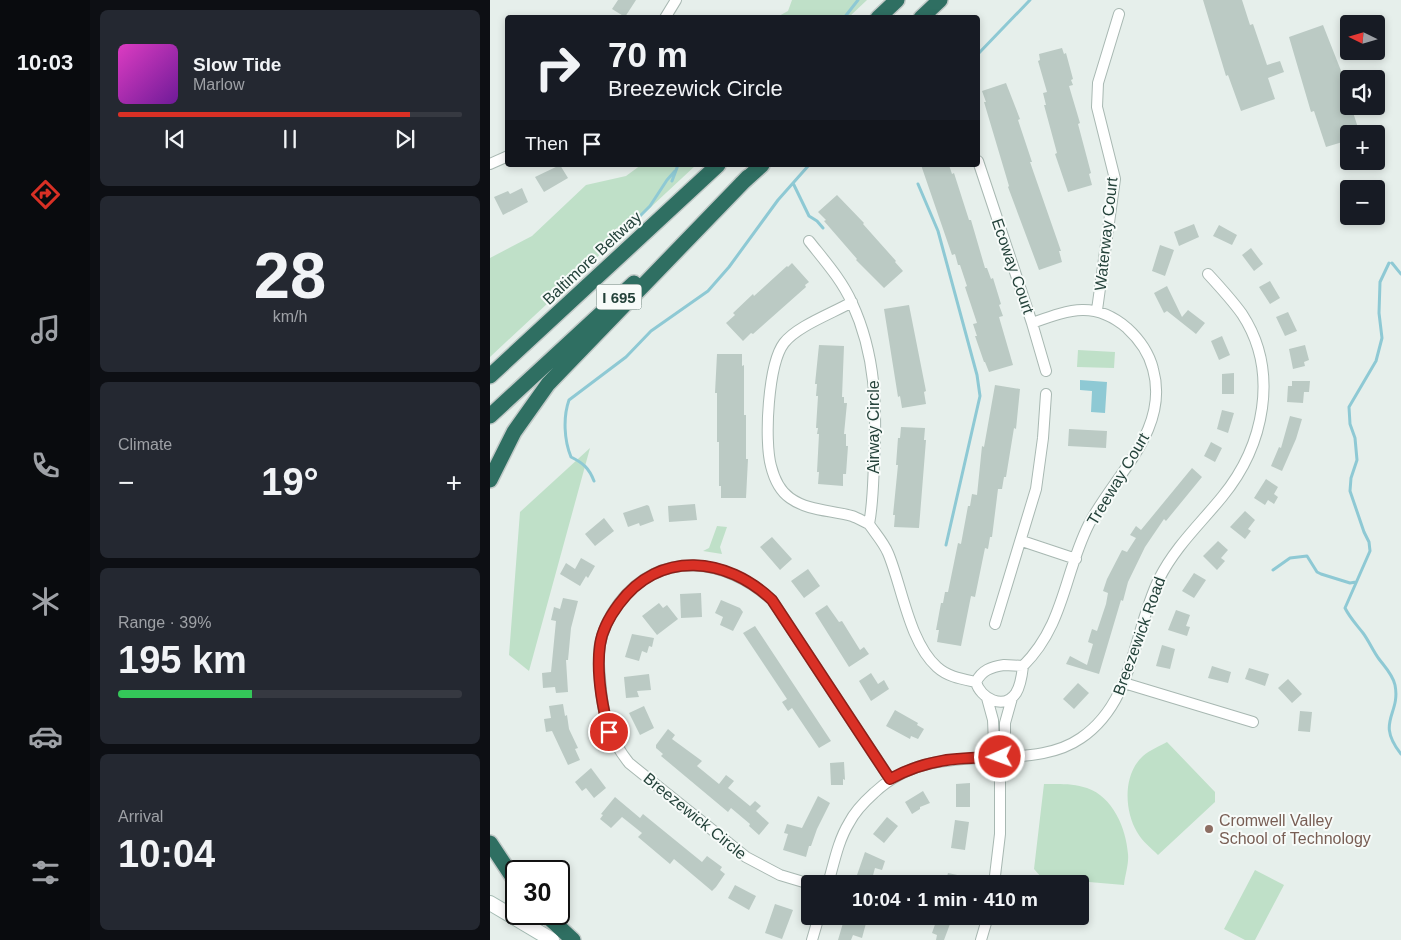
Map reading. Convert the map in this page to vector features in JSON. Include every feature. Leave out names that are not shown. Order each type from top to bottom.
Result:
[{"type":"highway","points":[[881,15],[897,0]]},
{"type":"highway","points":[[924,15],[940,0]]},
{"type":"highway","name":"Baltimore Beltway","points":[[490,376],[716,167]]},
{"type":"highway","name":"I 695","points":[[490,416],[760,167]]},
{"type":"highway","points":[[490,480],[514,432],[548,384],[748,177]]},
{"type":"highway","points":[[490,843],[505,866]]},
{"type":"highway","points":[[557,925],[573,940]]},
{"type":"street","points":[[667,15],[676,0]]},
{"type":"street","name":"Waterway Court","points":[[1098,310],[1115,179],[1099,118],[1096,95],[1119,14]]},
{"type":"street","points":[[490,164],[505,157]]},
{"type":"street","name":"Ecoway Court","points":[[980,167],[1046,371]]},
{"type":"street","name":"Airway Circle","points":[[808,241],[831,269],[852,302],[872,369],[876,398],[872,509],[869,524]]},
{"type":"street","name":"Breezewick Road","points":[[830,875],[838,848],[849,822],[865,801],[890,779],[929,762],[954,758],[1034,755],[1050,752],[1081,738],[1103,718],[1112,706],[1124,683],[1149,603],[1160,578],[1176,551],[1234,482],[1250,453],[1260,419],[1263,403],[1264,371],[1256,342],[1242,315],[1208,274]]},
{"type":"street","points":[[852,302],[794,333],[783,344],[775,361],[771,378],[768,432],[770,464],[777,483],[788,497],[802,506],[852,516],[869,524],[888,552],[902,598],[920,643],[929,658],[937,667],[948,674],[976,682]]},
{"type":"street","points":[[1032,323],[1076,310],[1098,310]]},
{"type":"street","name":"Treeway Court","points":[[1023,666],[1037,652],[1045,639],[1064,598],[1089,524],[1144,440],[1152,421],[1158,391],[1151,362],[1143,346],[1122,324],[1098,310]]},
{"type":"street","points":[[995,624],[1022,541],[1036,489],[1046,394]]},
{"type":"street","points":[[1022,541],[1076,559]]},
{"type":"street","name":"Breezewick Circle","points":[[801,881],[763,868],[746,857],[629,763],[617,748],[609,732],[603,711],[599,665],[600,644],[605,627],[626,594],[643,580],[663,570],[683,565],[723,569],[757,587],[772,600],[890,779]]},
{"type":"street","points":[[995,875],[1001,826],[1000,757],[1005,739],[1005,723],[1012,698],[1019,685],[1023,666],[1004,665],[988,669],[980,674],[976,682],[978,690],[987,698],[1000,701],[1012,698]]},
{"type":"street","points":[[1124,683],[1253,722]]},
{"type":"street","points":[[987,698],[993,720],[994,743],[1000,757]]},
{"type":"street","points":[[490,903],[552,940]]},
{"type":"street","points":[[812,940],[816,925]]},
{"type":"street","points":[[981,940],[985,925]]},
{"type":"green space","points":[[792,0],[867,0],[851,15],[781,15],[788,11]]},
{"type":"green space","points":[[638,167],[694,167],[490,357],[490,258],[532,236],[586,185],[626,176]]},
{"type":"green space","points":[[1078,350],[1115,352],[1114,368],[1077,367]]},
{"type":"green space","points":[[590,448],[529,671],[509,655],[520,512]]},
{"type":"green space","points":[[717,526],[727,527],[720,547],[722,554],[703,551],[709,548]]},
{"type":"green space","points":[[1167,742],[1215,792],[1215,802],[1158,855],[1137,832],[1130,813],[1128,792],[1129,782],[1136,764],[1143,756]]},
{"type":"green space","points":[[1044,784],[1082,786],[1104,798],[1121,824],[1127,844],[1128,862],[1124,885],[1089,882],[1089,875],[1039,875],[1034,869]]},
{"type":"green space","points":[[1255,870],[1284,885],[1255,940],[1245,940],[1224,929]]},
{"type":"water","points":[[1080,380],[1107,382],[1105,413],[1091,412],[1092,391],[1080,390]]},
{"type":"building","points":[[618,0],[636,0],[626,15],[622,15],[612,9]]},
{"type":"building","points":[[1203,0],[1242,0],[1250,25],[1253,24],[1267,65],[1280,61],[1284,72],[1268,78],[1275,99],[1241,111],[1228,75],[1226,76]]},
{"type":"building","points":[[1323,25],[1341,70],[1340,115],[1354,115],[1357,125],[1340,125],[1340,143],[1326,147],[1314,111],[1311,112],[1289,37]]},
{"type":"building","points":[[1062,48],[1064,54],[1066,53],[1073,79],[1071,80],[1073,85],[1069,86],[1080,123],[1078,124],[1091,173],[1089,174],[1092,185],[1068,192],[1055,154],[1057,153],[1044,105],[1046,105],[1043,93],[1047,92],[1038,61],[1040,60],[1039,54]]},
{"type":"building","points":[[1006,83],[1020,119],[1018,120],[1032,162],[1030,162],[1061,251],[1059,251],[1062,262],[1039,270],[1008,187],[982,91]]},
{"type":"building","points":[[556,167],[561,167],[568,178],[544,192],[535,177]]},
{"type":"building","points":[[922,167],[950,167],[952,174],[954,173],[969,220],[971,220],[985,268],[987,268],[991,279],[993,278],[1001,304],[999,305],[1003,316],[999,317],[1013,365],[989,372],[975,336],[977,336],[973,324],[977,323],[965,287],[967,286],[955,254],[952,255]]},
{"type":"building","points":[[522,188],[528,202],[503,215],[494,197],[508,191],[510,194]]},
{"type":"building","points":[[837,195],[864,223],[903,271],[884,288],[856,260],[818,212]]},
{"type":"building","points":[[1194,224],[1199,237],[1179,246],[1174,232]]},
{"type":"building","points":[[1219,225],[1237,235],[1232,245],[1213,236]]},
{"type":"building","points":[[1160,245],[1174,250],[1165,276],[1152,271]]},
{"type":"building","points":[[1251,248],[1263,264],[1254,271],[1242,255]]},
{"type":"building","points":[[792,263],[809,282],[805,285],[806,287],[743,341],[726,323],[735,315],[733,313],[753,294],[754,296]]},
{"type":"building","points":[[1270,281],[1280,298],[1270,304],[1259,287]]},
{"type":"building","points":[[1167,286],[1182,317],[1188,310],[1205,323],[1196,334],[1167,311],[1164,313],[1154,293]]},
{"type":"building","points":[[909,305],[926,391],[924,392],[926,404],[902,408],[900,396],[898,397],[884,309]]},
{"type":"building","points":[[1288,312],[1297,331],[1285,336],[1276,317]]},
{"type":"building","points":[[1222,336],[1230,355],[1219,360],[1211,341]]},
{"type":"building","points":[[819,345],[844,346],[842,397],[844,397],[844,403],[847,403],[844,434],[846,434],[846,446],[848,446],[843,486],[818,484],[819,434],[817,434],[818,428],[816,428],[818,396],[816,396],[817,384],[815,384]]},
{"type":"building","points":[[1305,345],[1309,360],[1304,362],[1305,366],[1293,369],[1289,349]]},
{"type":"building","points":[[717,354],[742,354],[742,366],[744,365],[744,415],[746,415],[746,459],[748,459],[746,498],[721,498],[721,486],[719,486],[719,442],[717,442],[717,393],[715,393]]},
{"type":"building","points":[[1234,373],[1234,394],[1222,394],[1222,374]]},
{"type":"building","points":[[1292,381],[1310,381],[1309,392],[1304,392],[1303,403],[1287,402],[1288,386],[1292,386]]},
{"type":"building","points":[[995,385],[1020,389],[1016,429],[1014,428],[1006,477],[1004,477],[1002,489],[998,489],[992,537],[990,537],[988,549],[985,548],[975,597],[971,596],[961,646],[937,642],[939,630],[936,630],[941,603],[943,603],[945,592],[948,592],[958,543],[961,544],[972,494],[977,495],[982,446],[984,447]]},
{"type":"building","points":[[1222,410],[1234,413],[1228,433],[1217,429]]},
{"type":"building","points":[[1290,416],[1302,419],[1296,439],[1282,471],[1271,466],[1279,447],[1281,448]]},
{"type":"building","points":[[901,427],[925,428],[924,440],[926,440],[919,528],[894,527],[895,515],[893,515],[898,465],[896,465],[898,438],[900,438]]},
{"type":"building","points":[[1069,429],[1107,431],[1106,448],[1068,446]]},
{"type":"building","points":[[1211,442],[1222,448],[1215,462],[1204,456]]},
{"type":"building","points":[[1192,468],[1202,477],[1166,521],[1164,519],[1145,547],[1128,582],[1123,601],[1121,600],[1099,674],[1066,664],[1070,656],[1087,665],[1093,644],[1088,642],[1092,629],[1097,631],[1106,604],[1108,593],[1103,591],[1122,550],[1127,552],[1136,538],[1130,535],[1136,526],[1141,530]]},
{"type":"building","points":[[1266,479],[1278,487],[1274,494],[1278,497],[1274,504],[1268,500],[1265,505],[1254,498]]},
{"type":"building","points":[[695,504],[697,520],[669,522],[668,506]]},
{"type":"building","points":[[647,505],[654,521],[640,526],[639,523],[628,527],[623,513]]},
{"type":"building","points":[[1245,511],[1255,520],[1248,529],[1251,531],[1245,539],[1230,527]]},
{"type":"building","points":[[604,518],[614,531],[595,546],[585,534]]},
{"type":"building","points":[[772,537],[792,559],[780,570],[760,547]]},
{"type":"building","points":[[1218,541],[1228,550],[1221,558],[1225,561],[1217,570],[1203,556]]},
{"type":"building","points":[[581,558],[595,566],[588,578],[586,576],[580,586],[560,574],[566,563],[575,569]]},
{"type":"building","points":[[808,569],[820,586],[804,598],[791,581]]},
{"type":"building","points":[[1194,573],[1206,580],[1194,598],[1182,591]]},
{"type":"building","points":[[701,593],[702,617],[681,618],[680,594]]},
{"type":"building","points":[[563,598],[578,601],[571,628],[568,660],[566,660],[568,692],[556,693],[555,687],[543,688],[542,673],[551,672],[556,621],[551,620],[554,607],[560,609]]},
{"type":"building","points":[[721,600],[740,608],[743,612],[733,631],[720,625],[723,617],[715,613]]},
{"type":"building","points":[[659,603],[663,608],[667,605],[678,619],[657,635],[642,616]]},
{"type":"building","points":[[827,605],[839,622],[842,621],[860,650],[864,647],[869,654],[849,667],[815,613]]},
{"type":"building","points":[[1176,610],[1190,615],[1186,626],[1190,627],[1187,636],[1168,630]]},
{"type":"building","points":[[755,626],[831,741],[819,748],[792,708],[788,711],[782,702],[787,699],[743,633]]},
{"type":"building","points":[[632,634],[654,638],[652,647],[649,646],[647,653],[642,651],[639,661],[625,657]]},
{"type":"building","points":[[1162,645],[1175,649],[1170,669],[1156,666]]},
{"type":"building","points":[[1212,666],[1231,672],[1228,683],[1208,678]]},
{"type":"building","points":[[1249,668],[1269,674],[1265,686],[1245,679]]},
{"type":"building","points":[[871,673],[878,684],[884,680],[889,689],[871,701],[859,681]]},
{"type":"building","points":[[649,674],[651,690],[637,691],[639,697],[626,698],[624,677]]},
{"type":"building","points":[[1288,679],[1302,694],[1292,703],[1278,688]]},
{"type":"building","points":[[1078,683],[1089,693],[1074,709],[1063,699]]},
{"type":"building","points":[[563,704],[569,729],[578,748],[575,749],[580,760],[568,765],[552,731],[546,732],[544,719],[551,718],[549,706]]},
{"type":"building","points":[[644,706],[654,728],[640,735],[629,713]]},
{"type":"building","points":[[895,710],[918,723],[917,725],[924,729],[918,739],[911,736],[910,739],[886,726]]},
{"type":"building","points":[[1300,711],[1312,712],[1310,732],[1298,731]]},
{"type":"building","points":[[668,729],[675,735],[672,739],[702,761],[697,766],[719,784],[726,775],[734,781],[728,788],[750,806],[755,801],[761,806],[756,811],[769,823],[759,835],[749,826],[750,824],[731,808],[728,812],[661,756],[663,754],[656,748],[656,745]]},
{"type":"building","points":[[844,762],[845,780],[843,779],[843,785],[831,785],[830,763]]},
{"type":"building","points":[[591,768],[606,788],[594,798],[586,788],[582,791],[575,782]]},
{"type":"building","points":[[970,783],[970,807],[956,807],[956,784]]},
{"type":"building","points":[[923,791],[930,803],[920,807],[920,809],[912,814],[905,802]]},
{"type":"building","points":[[818,796],[830,803],[811,846],[809,846],[806,857],[783,850],[788,834],[784,833],[787,824],[802,828]]},
{"type":"building","points":[[615,797],[640,818],[643,814],[702,862],[707,856],[722,867],[720,870],[725,874],[716,887],[712,891],[674,859],[670,864],[638,837],[642,833],[622,817],[611,828],[600,819],[603,815],[601,814]]},
{"type":"building","points":[[887,817],[898,826],[884,843],[873,834]]},
{"type":"building","points":[[955,820],[969,822],[965,850],[951,848]]},
{"type":"building","points":[[865,852],[885,861],[882,870],[875,868],[873,875],[857,875]]},
{"type":"building","points":[[735,885],[756,896],[749,910],[728,898]]},
{"type":"building","points":[[775,904],[793,910],[782,939],[765,933]]},
{"type":"building","points":[[842,925],[866,925],[862,938],[853,935],[851,940],[838,940]]},
{"type":"building","points":[[935,925],[950,925],[944,940],[936,940],[937,935],[932,933]]},
{"type":"waterway","points":[[846,15],[858,0]]},
{"type":"waterway","points":[[980,52],[1030,0]]},
{"type":"waterway","points":[[672,181],[677,167]]},
{"type":"waterway","points":[[594,481],[588,469],[571,457],[565,421],[569,400],[626,357],[651,331],[708,291],[729,267],[778,200],[807,167]]},
{"type":"waterway","points":[[632,224],[650,206],[675,171]]},
{"type":"waterway","points":[[793,183],[809,216],[823,228]]},
{"type":"waterway","points":[[918,184],[938,231],[977,375],[980,396],[946,545]]},
{"type":"waterway","points":[[1389,263],[1380,282],[1379,313],[1382,338],[1376,361],[1349,407],[1350,424],[1355,438],[1357,460],[1351,478],[1350,491],[1369,542],[1370,551],[1345,608],[1394,681],[1396,695],[1389,726],[1390,734],[1401,754]]},
{"type":"waterway","points":[[1392,263],[1401,274]]},
{"type":"waterway","points":[[1273,570],[1290,558],[1307,556],[1317,572],[1350,583],[1356,582]]},
{"type":"place","name":"Cromwell Valley School of Technology","points":[[1209,829]]},
{"type":"route","points":[[609,732],[603,711],[599,665],[600,644],[605,627],[614,611],[626,594],[643,580],[663,570],[683,565],[703,566],[723,569],[742,577],[772,600],[890,779],[929,762],[954,758],[1000,757]]}]
